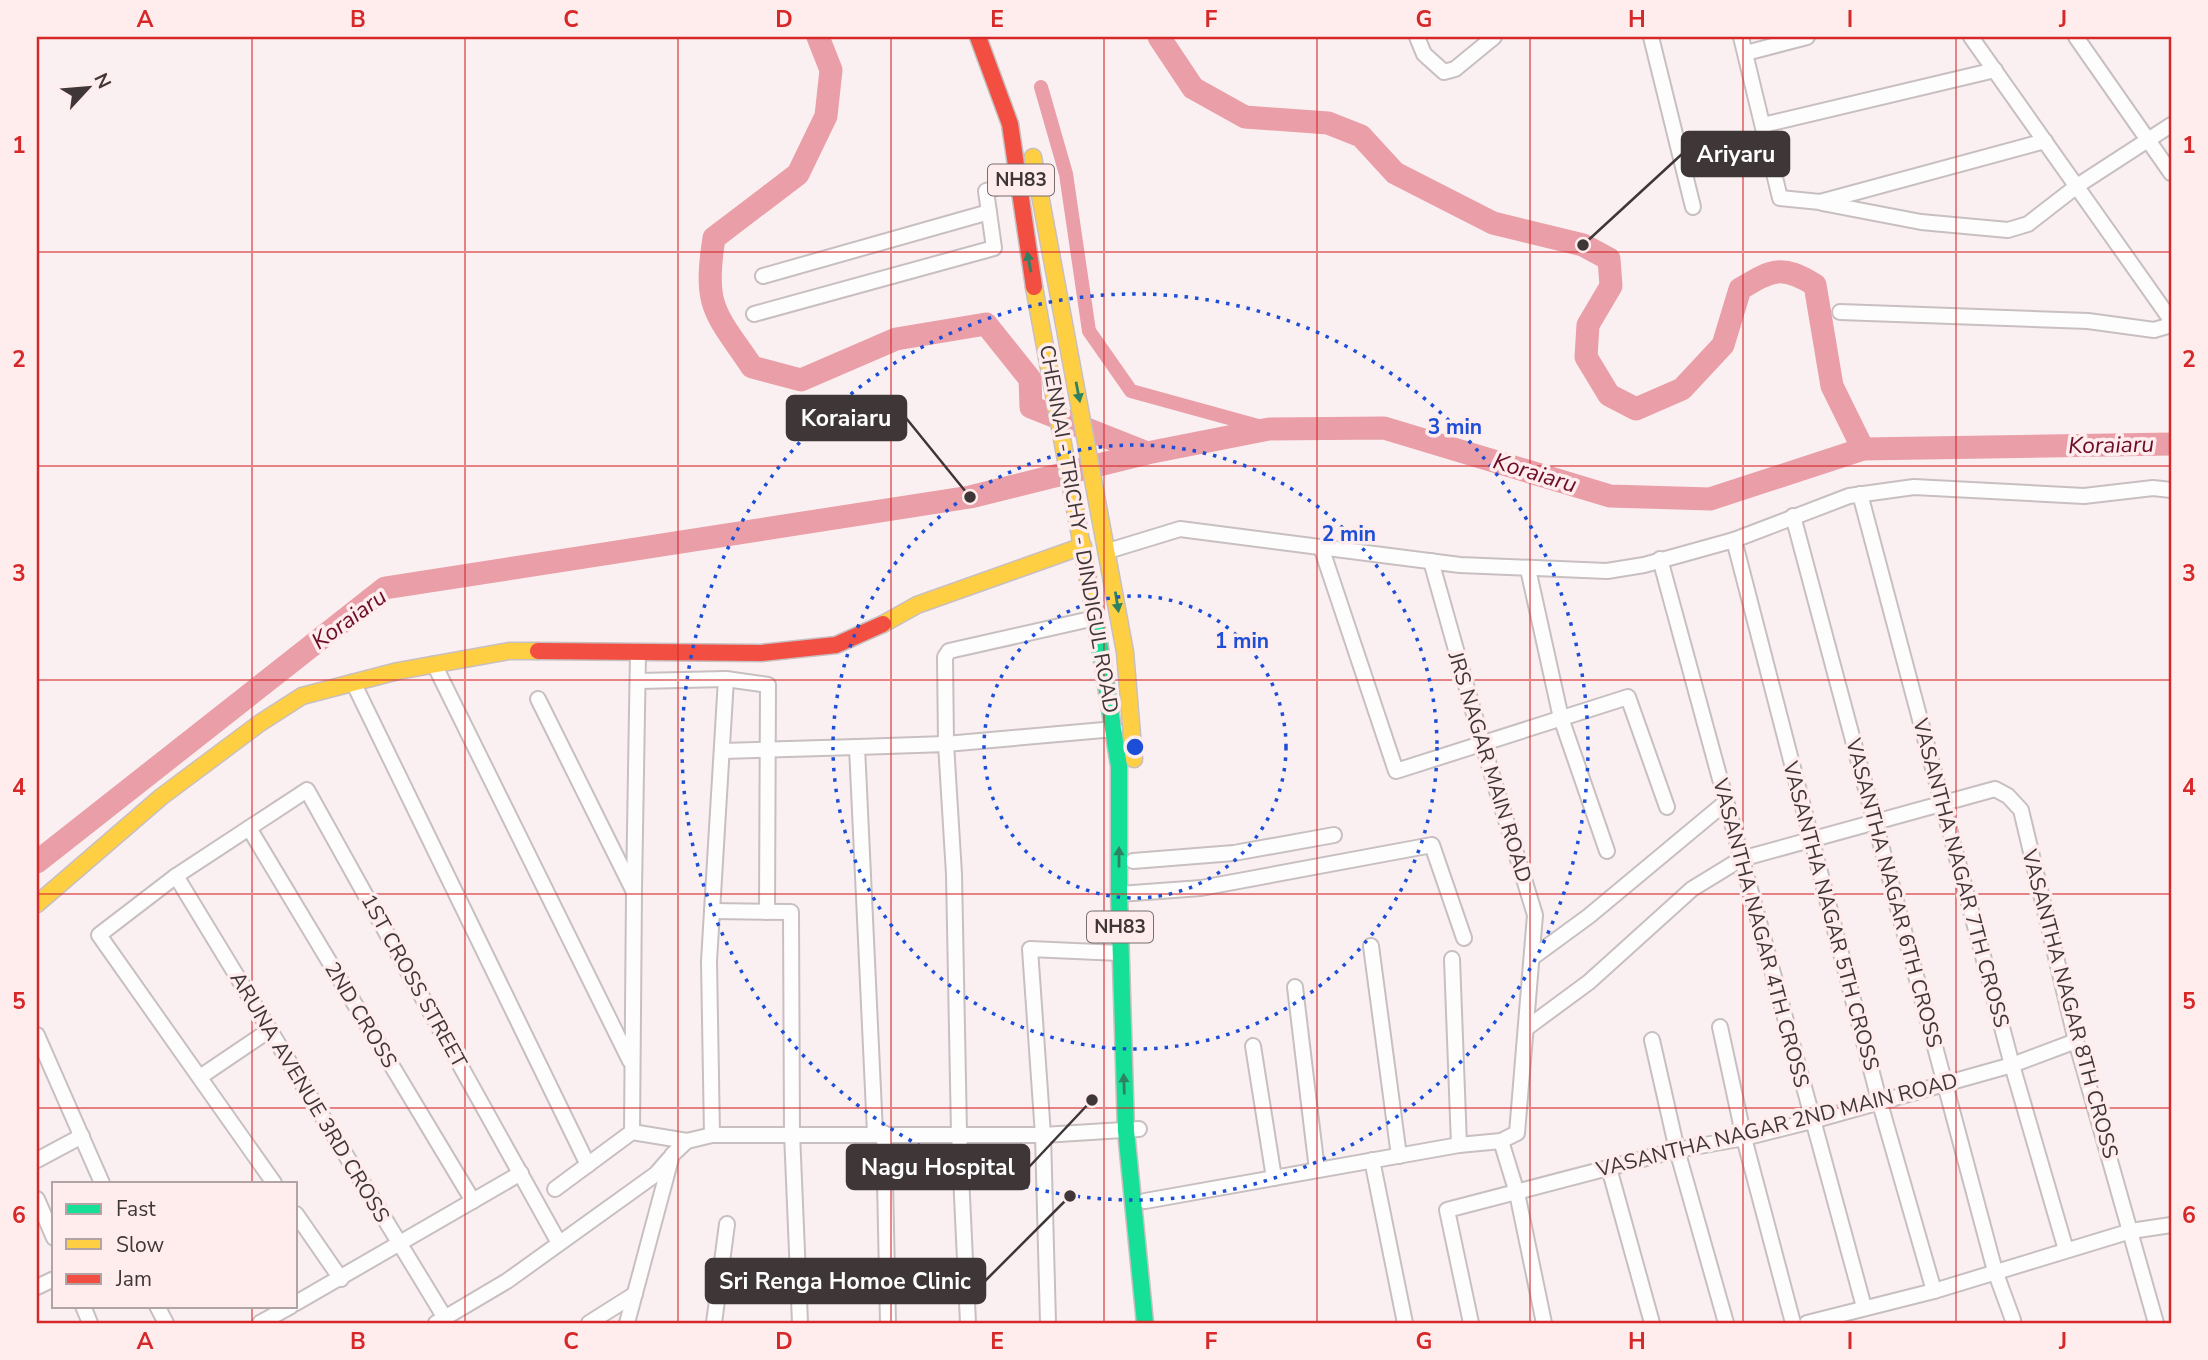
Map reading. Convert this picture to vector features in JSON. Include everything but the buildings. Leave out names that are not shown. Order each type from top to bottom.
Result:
[{"type":"main road","name":"CHENNAI - TRICHY - DINDIGUL ROAD","points":[[978,37],[1010,124],[1021,180],[1027,247],[1115,729],[1126,894],[1132,1130],[1145,1201],[1158,1323]]},
{"type":"main road","name":"CHENNAI - TRICHY - DINDIGUL ROAD","points":[[995,37],[1030,142],[1107,543],[1131,701],[1135,765],[1133,861],[1126,894],[1120,953],[1145,1323]]},
{"type":"main road","points":[[37,904],[161,797],[260,723],[302,696],[434,664],[509,651],[761,653],[836,645],[864,634],[917,605],[1082,540]]},
{"type":"street","points":[[1417,37],[1424,54],[1444,72],[1455,69],[1493,37]]},
{"type":"street","points":[[1651,37],[1693,207]]},
{"type":"street","points":[[1741,37],[1780,198],[1820,202],[1921,222],[2008,230],[2028,224],[2077,186],[2171,125]]},
{"type":"street","points":[[1746,54],[1807,37]]},
{"type":"street","points":[[1840,312],[2088,321],[2154,330],[2171,323],[1971,37]]},
{"type":"street","points":[[2076,37],[2171,173]]},
{"type":"street","points":[[1763,125],[1995,70]]},
{"type":"street","points":[[1820,202],[2045,141]]},
{"type":"street","points":[[754,314],[994,248],[986,191],[1021,180]]},
{"type":"street","points":[[763,276],[989,212]]},
{"type":"street","points":[[1107,543],[1180,529],[1432,561],[1528,569],[1608,570],[1734,540],[1793,516],[1860,494],[1914,487],[2084,496],[2153,488],[2171,490]]},
{"type":"street","name":"VASANTHA NAGAR 7TH CROSS","points":[[1860,494],[2012,1065],[2066,1250]]},
{"type":"street","name":"VASANTHA NAGAR 6TH CROSS","points":[[1793,516],[1995,1271],[2013,1320]]},
{"type":"street","name":"VASANTHA NAGAR 5TH CROSS","points":[[1734,540],[1879,1100],[1934,1291]]},
{"type":"street","points":[[1321,547],[1396,771],[1628,697],[1667,807]]},
{"type":"street","name":"VASANTHA NAGAR 4TH CROSS","points":[[1660,559],[1864,1307]]},
{"type":"street","name":"JRS NAGAR MAIN ROAD","points":[[1432,561],[1482,742],[1535,915],[1528,1027],[1517,1133],[1501,1141]]},
{"type":"street","points":[[1528,569],[1561,718],[1607,851]]},
{"type":"street","points":[[968,1323],[959,1133],[954,874],[946,744],[945,657],[949,651],[1095,618]]},
{"type":"street","points":[[632,1132],[638,653]]},
{"type":"street","points":[[434,664],[633,1066]]},
{"type":"street","points":[[638,681],[726,679],[768,685],[767,912]]},
{"type":"street","points":[[712,1135],[709,961],[726,679]]},
{"type":"street","points":[[353,682],[588,1165]]},
{"type":"street","points":[[538,699],[634,892]]},
{"type":"street","points":[[723,751],[946,744],[1115,729]]},
{"type":"street","points":[[856,747],[888,1323]]},
{"type":"street","name":"VASANTHA NAGAR 8TH CROSS","points":[[1943,801],[1995,789],[2008,796],[2021,810],[2076,1041],[2156,1323]]},
{"type":"street","name":"1ST CROSS STREET","points":[[249,828],[307,790],[559,1243]]},
{"type":"street","points":[[1528,1027],[1589,982],[1692,889],[1741,859],[1943,801]]},
{"type":"street","points":[[1533,957],[1590,916],[1726,802]]},
{"type":"street","points":[[249,828],[176,876],[99,935],[273,1182]]},
{"type":"street","name":"2ND CROSS","points":[[249,828],[473,1201]]},
{"type":"street","points":[[1133,861],[1234,853],[1334,835]]},
{"type":"street","points":[[1126,894],[1201,888],[1432,845],[1464,938]]},
{"type":"street","name":"ARUNA AVENUE 3RD CROSS","points":[[176,876],[398,1242],[440,1321]]},
{"type":"street","points":[[712,911],[791,912],[792,1133],[800,1323]]},
{"type":"street","points":[[1371,946],[1399,1156]]},
{"type":"street","points":[[1048,1323],[1043,1135],[1030,949],[1120,953]]},
{"type":"street","points":[[1452,959],[1459,1145]]},
{"type":"street","points":[[1295,987],[1317,1170]]},
{"type":"street","points":[[1720,1027],[1744,1138],[1793,1323]]},
{"type":"street","points":[[200,1077],[268,1031]]},
{"type":"street","points":[[37,1036],[102,1182]]},
{"type":"street","points":[[1652,1040],[1677,1150],[1726,1323]]},
{"type":"street","name":"VASANTHA NAGAR 2ND MAIN ROAD","points":[[1471,1323],[1447,1210],[1677,1150],[1744,1138],[1812,1121],[1879,1100],[2012,1065],[2076,1041]]},
{"type":"street","points":[[1254,1046],[1274,1178]]},
{"type":"street","points":[[555,1189],[632,1132],[687,1141],[712,1135],[792,1133],[1043,1135],[1132,1130]]},
{"type":"street","points":[[37,1160],[82,1136]]},
{"type":"street","points":[[440,1321],[507,1282],[656,1174],[687,1141]]},
{"type":"street","points":[[1145,1201],[1459,1145],[1501,1141],[1517,1193],[1544,1323]]},
{"type":"street","points":[[627,1323],[672,1155]]},
{"type":"street","points":[[1371,1160],[1405,1323]]},
{"type":"street","points":[[1609,1168],[1652,1323]]},
{"type":"street","points":[[298,1303],[398,1242],[521,1173]]},
{"type":"street","points":[[37,1199],[52,1233]]},
{"type":"street","points":[[298,1217],[341,1279]]},
{"type":"street","points":[[714,1323],[726,1224]]},
{"type":"street","points":[[1807,1323],[1934,1291],[2131,1231],[2171,1225]]},
{"type":"street","points":[[589,1323],[635,1294]]},
{"type":"street","points":[[260,1323],[288,1308]]},
{"type":"waterway","points":[[818,37],[831,70],[826,116],[798,174],[714,238],[711,295],[721,320],[752,367],[801,380],[896,339],[986,324],[1030,379],[1031,407],[1147,453]]},
{"type":"waterway","points":[[1159,37],[1193,88],[1245,117],[1328,123],[1361,136],[1395,173],[1493,223],[1583,245],[1609,259],[1611,286],[1588,325],[1586,357],[1609,395],[1636,409],[1682,389],[1723,345],[1740,289],[1760,277],[1777,272],[1793,274],[1815,285],[1832,386],[1863,449]]},
{"type":"waterway","points":[[1041,87],[1066,174],[1089,331],[1131,391],[1269,429]]},
{"type":"waterway","name":"Koraiaru","points":[[37,862],[385,588],[970,497],[1147,453],[1269,429],[1384,428],[1610,496],[1710,499],[1863,449],[2171,444]]},
{"type":"traffic: fast","points":[[1095,617],[1119,766],[1119,894],[1126,1131],[1145,1323]]},
{"type":"traffic: slow","points":[[1033,157],[1125,652],[1134,759]]},
{"type":"traffic: slow","points":[[1034,287],[1095,617]]},
{"type":"traffic: slow","points":[[883,624],[917,605],[1083,546]]},
{"type":"traffic: slow","points":[[37,904],[161,797],[260,723],[302,696],[398,671],[509,651],[538,651]]},
{"type":"traffic: jam","points":[[978,37],[1010,124],[1034,287]]},
{"type":"traffic: jam","points":[[538,651],[761,653],[836,645],[883,624]]},
{"type":"place","name":"Ariyaru","points":[[1583,245]]},
{"type":"place","name":"Koraiaru","points":[[970,497]]},
{"type":"place","name":"Nagu Hospital","points":[[1092,1100]]},
{"type":"place","name":"Sri Renga Homoe Clinic","points":[[1070,1196]]}]
